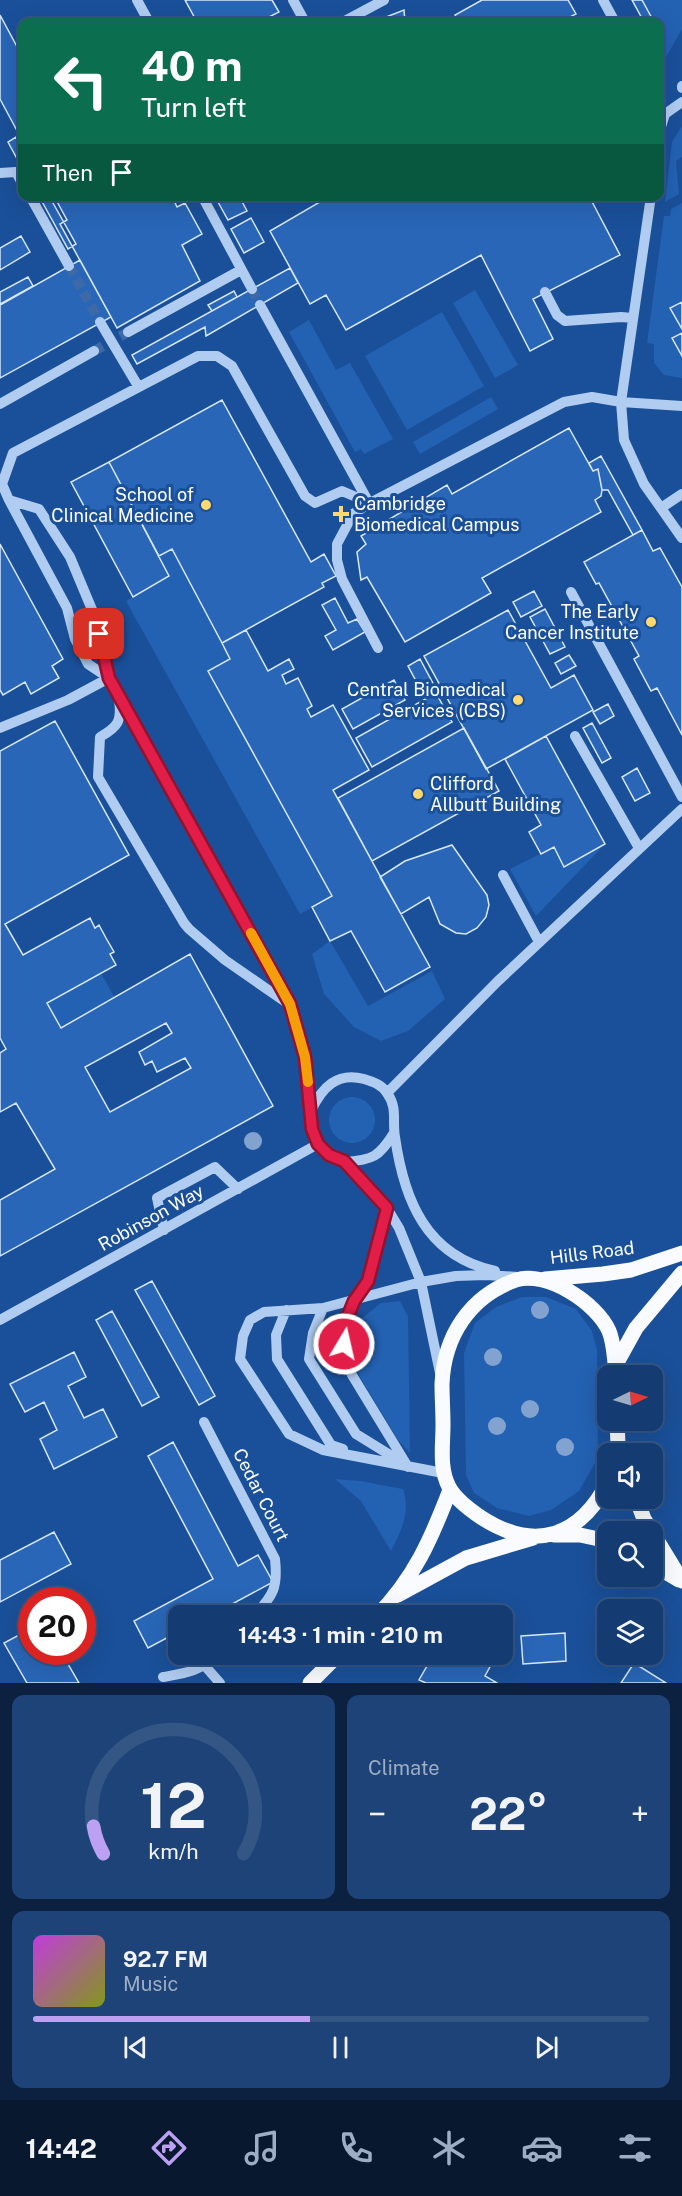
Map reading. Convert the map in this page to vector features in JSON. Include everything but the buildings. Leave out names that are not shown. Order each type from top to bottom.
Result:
[{"type":"main road","name":"Hills Road","points":[[542,1279],[631,1270],[682,1253]]},
{"type":"main road","points":[[618,1365],[636,1328],[682,1273]]},
{"type":"main road","points":[[534,1538],[486,1520],[461,1502],[450,1490],[442,1473],[442,1383],[447,1351],[454,1330],[474,1305],[499,1286],[524,1277],[542,1279],[581,1299],[602,1319],[610,1332],[614,1365]]},
{"type":"main road","points":[[388,1605],[398,1595],[425,1550],[450,1490]]},
{"type":"main road","points":[[552,1535],[589,1512],[597,1499]]},
{"type":"main road","points":[[398,1595],[466,1558],[534,1538],[552,1535],[580,1535],[597,1539]]},
{"type":"main road","points":[[663,1550],[682,1582]]},
{"type":"main road","points":[[663,1571],[682,1582]]},
{"type":"main road","points":[[310,1683],[328,1665]]},
{"type":"street","points":[[137,0],[146,18]]},
{"type":"street","points":[[293,0],[303,18]]},
{"type":"street","points":[[350,18],[384,0]]},
{"type":"street","points":[[603,0],[613,18]]},
{"type":"street","points":[[664,109],[682,102]]},
{"type":"street","points":[[0,173],[16,172],[18,176]]},
{"type":"street","points":[[33,201],[69,266]]},
{"type":"street","points":[[205,201],[252,289]]},
{"type":"street","points":[[650,201],[621,402],[624,440],[644,484],[682,538]]},
{"type":"street","points":[[128,332],[241,270]]},
{"type":"street","points":[[545,292],[557,315],[565,321],[633,318]]},
{"type":"street","points":[[260,305],[369,503]]},
{"type":"street","points":[[100,322],[138,386]]},
{"type":"street","points":[[0,404],[94,351]]},
{"type":"street","points":[[109,678],[88,664],[75,639],[67,608],[1,483],[14,453],[198,356],[218,356],[232,366],[304,496],[315,503],[342,491],[369,503]]},
{"type":"street","points":[[378,648],[342,579],[337,560],[337,544],[353,514],[369,503],[564,402],[592,397],[621,402],[682,406]]},
{"type":"street","points":[[661,508],[682,494]]},
{"type":"street","points":[[9,500],[39,510],[70,557],[93,612],[109,678],[290,1004],[305,1057],[312,1129],[318,1144],[329,1155],[344,1161],[365,1161],[383,1151],[394,1133]]},
{"type":"street","points":[[571,592],[682,797]]},
{"type":"street","points":[[0,728],[68,700],[109,678]]},
{"type":"street","points":[[119,694],[121,715],[113,729],[100,737],[98,777],[189,929],[225,960],[290,1004]]},
{"type":"street","points":[[575,736],[639,848]]},
{"type":"street","points":[[387,1093],[539,942],[682,808]]},
{"type":"street","points":[[503,874],[539,942]]},
{"type":"street","points":[[311,1111],[319,1094],[328,1085],[340,1079],[355,1077],[381,1085],[393,1103],[396,1116],[394,1133],[400,1175],[424,1227],[444,1247],[463,1260],[485,1269],[524,1277]]},
{"type":"street","name":"Robinson Way","points":[[0,1320],[318,1144]]},
{"type":"street","points":[[344,1161],[387,1208],[399,1228],[421,1282],[442,1383]]},
{"type":"street","points":[[164,1230],[157,1198],[215,1167],[238,1189]]},
{"type":"street","points":[[387,1208],[368,1281],[354,1301],[343,1328],[345,1360],[408,1467]]},
{"type":"street","points":[[442,1473],[323,1450],[289,1434],[240,1359],[243,1336],[250,1320],[264,1312],[323,1308],[421,1282],[456,1276],[524,1277]]},
{"type":"street","points":[[323,1308],[313,1333],[309,1359],[356,1434],[408,1467]]},
{"type":"street","points":[[286,1310],[276,1335],[278,1359],[331,1445],[408,1467]]},
{"type":"street","name":"Cedar Court","points":[[204,1422],[275,1559],[277,1581],[270,1599],[264,1605]]},
{"type":"street","points":[[163,1677],[190,1673],[205,1666],[220,1683]]},
{"type":"shaded area","points":[[642,0],[682,0],[682,29],[666,57],[664,57],[664,18],[652,18]]},
{"type":"shaded area","points":[[682,126],[682,157],[676,161],[679,194],[665,202],[672,142]]},
{"type":"shaded area","points":[[682,203],[682,302],[671,308],[682,329],[682,333],[672,338],[682,356],[682,378],[664,375],[654,363],[654,344],[647,343],[664,216],[670,216],[671,209]]},
{"type":"shaded area","points":[[475,290],[518,365],[495,378],[453,303]]},
{"type":"shaded area","points":[[442,312],[484,386],[407,430],[365,356]]},
{"type":"shaded area","points":[[309,320],[336,370],[350,363],[393,439],[364,454],[361,449],[355,452],[289,332]]},
{"type":"shaded area","points":[[491,397],[498,409],[420,454],[413,442]]},
{"type":"shaded area","points":[[172,549],[230,659],[208,671],[332,896],[300,914],[126,601],[169,576],[159,556]]},
{"type":"shaded area","points":[[605,844],[536,916],[510,869],[554,847],[564,866]]},
{"type":"shaded area","points":[[330,941],[368,1006],[432,971],[445,999],[408,1031],[381,1041],[354,1027],[324,994],[312,954]]},
{"type":"shaded area","points":[[101,973],[115,998],[61,1028],[47,1003]]},
{"type":"shaded area","points":[[352,1097],[368,1104],[375,1120],[368,1136],[352,1143],[336,1136],[329,1120],[336,1104]]},
{"type":"shaded area","points":[[522,1297],[546,1297],[576,1309],[592,1331],[597,1350],[597,1460],[579,1491],[551,1510],[529,1516],[497,1508],[474,1493],[466,1475],[464,1353],[475,1323],[496,1307]]},
{"type":"shaded area","points":[[400,1301],[408,1317],[410,1453],[398,1440],[360,1377],[355,1360],[355,1343],[360,1320],[381,1303]]},
{"type":"shaded area","points":[[335,1479],[403,1489],[405,1513],[391,1551],[361,1501]]},
{"type":"tunnel","points":[[69,266],[100,322]]},
{"type":"tunnel","points":[[252,289],[260,305]]},
{"type":"tunnel","points":[[94,351],[128,332]]},
{"type":"slow traffic","points":[[251,933],[290,1004],[305,1057],[308,1082]]},
{"type":"place","name":"School of Clinical Medicine","points":[[206,505]]},
{"type":"place","name":"Cambridge Biomedical Campus","points":[[341,514]]},
{"type":"place","name":"The Early Cancer Institute","points":[[651,622]]},
{"type":"place","name":"Central Biomedical Services (CBS)","points":[[518,700]]},
{"type":"place","name":"Clifford Allbutt Building","points":[[418,794]]},
{"type":"route","points":[[99,634],[109,678],[290,1004],[305,1057],[312,1129],[318,1144],[329,1155],[344,1161],[387,1208],[368,1281],[354,1301],[343,1328],[344,1344]]}]
